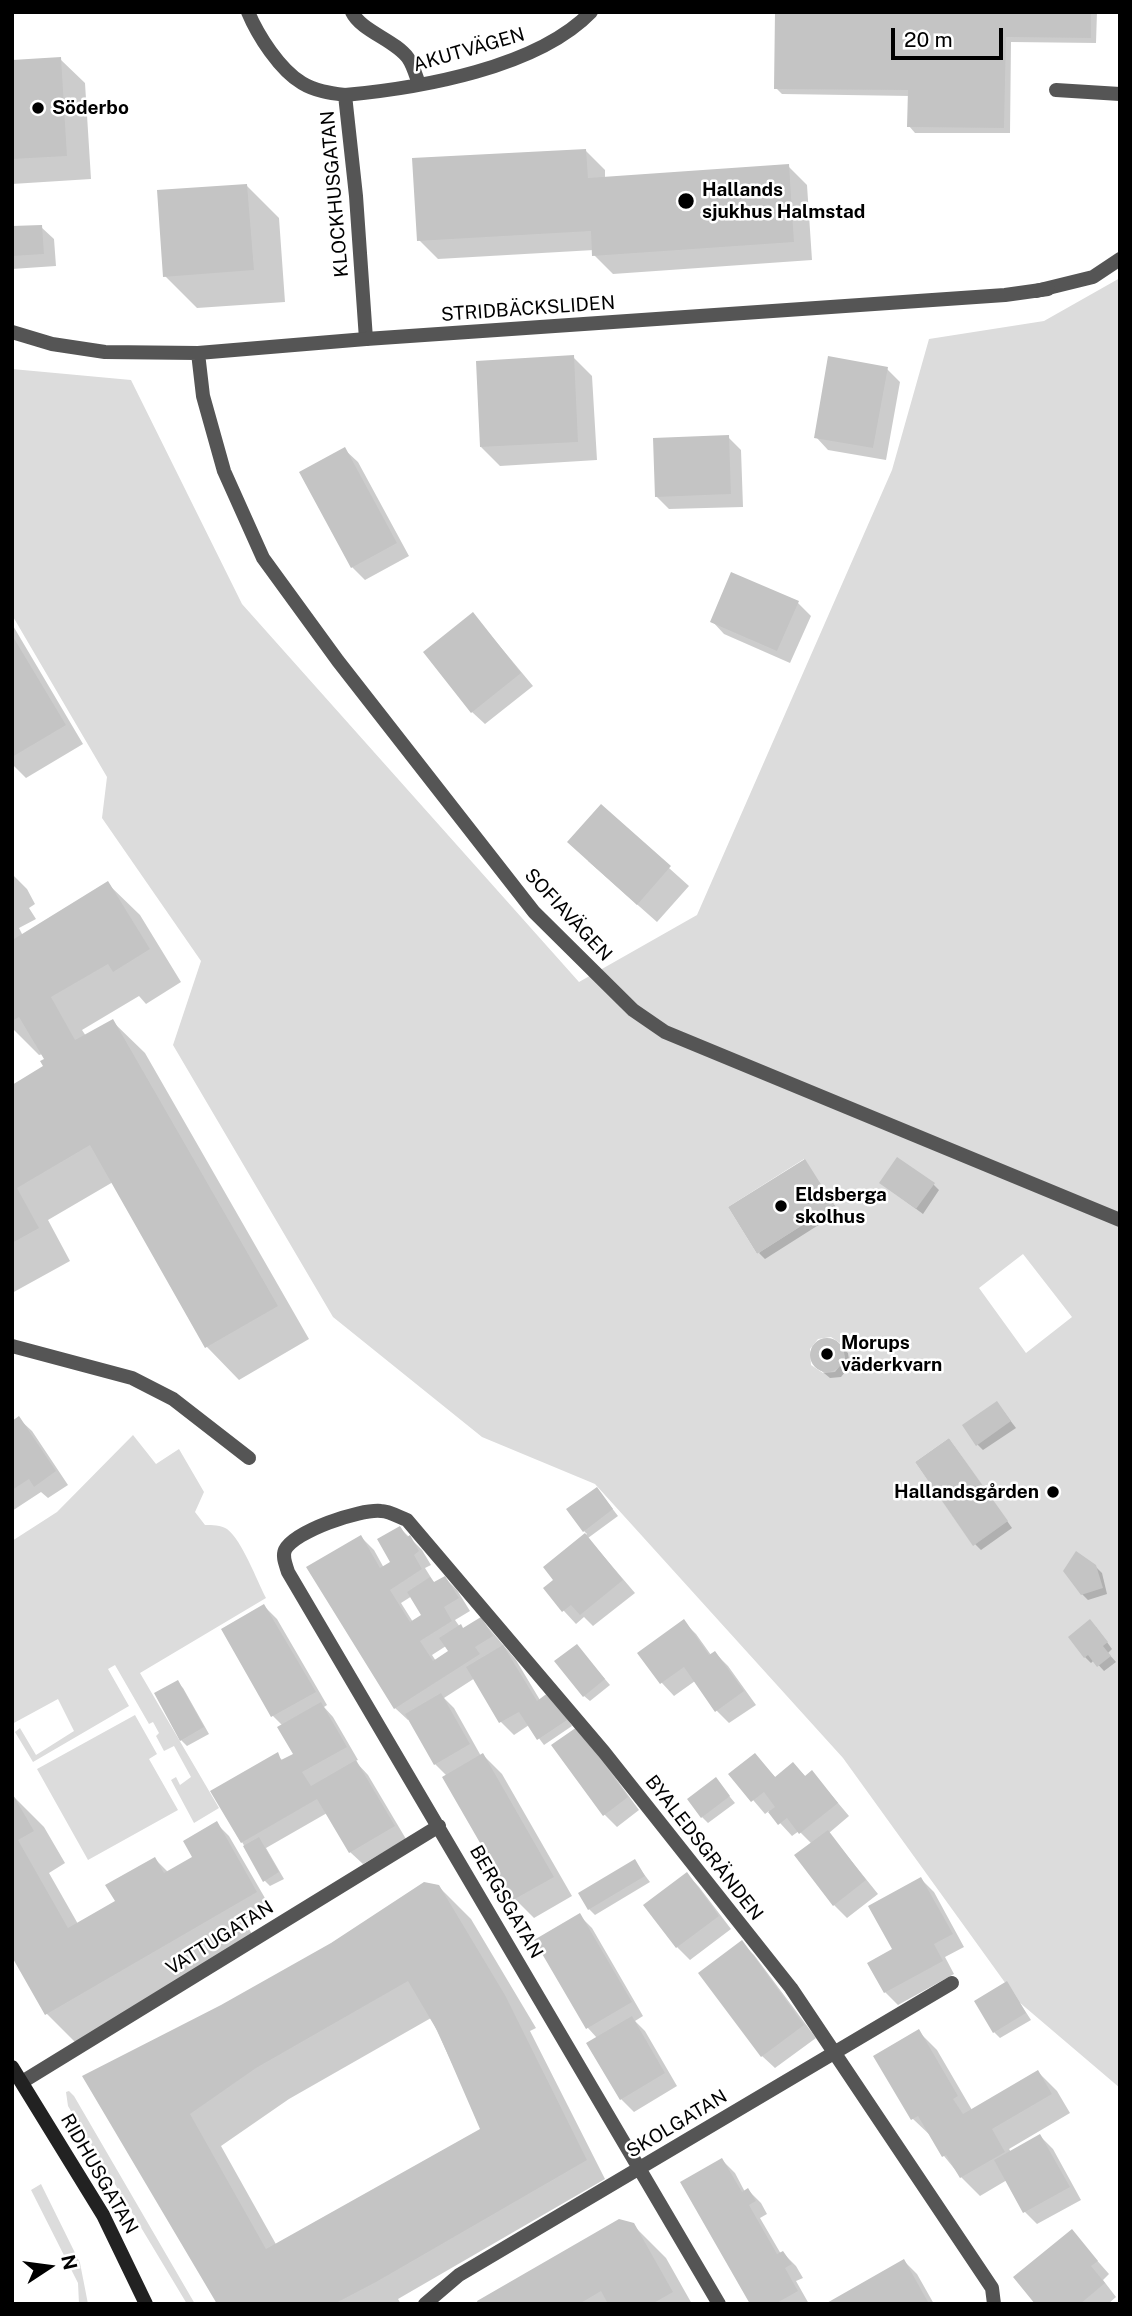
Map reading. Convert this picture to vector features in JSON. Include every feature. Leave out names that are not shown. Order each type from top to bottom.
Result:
[{"type":"street","name":"KLOCKHUSGATAN","points":[[248,12],[274,57],[301,83],[325,92],[345,95],[356,196],[366,339]]},
{"type":"street","points":[[352,12],[356,20],[383,36],[408,58],[419,84]]},
{"type":"street","name":"AKUTVÄGEN","points":[[345,95],[419,84],[474,72],[537,51],[575,29],[591,12]]},
{"type":"street","points":[[1056,90],[1120,94]]},
{"type":"street","points":[[941,300],[995,299],[1048,289],[1093,277],[1120,260]]},
{"type":"street","name":"STRIDBÄCKSLIDEN","points":[[12,332],[52,344],[105,352],[198,353],[979,297],[1048,289]]},
{"type":"street","name":"SOFIAVÄGEN","points":[[198,353],[203,396],[224,471],[263,558],[338,661],[534,912],[633,1010],[665,1032],[1120,1220]]},
{"type":"street","points":[[12,1346],[132,1378],[173,1399],[249,1458]]},
{"type":"street","name":"BYALEDSGRÄNDEN","points":[[313,1528],[363,1511],[383,1510],[407,1520],[613,1763],[791,1988],[992,2288],[994,2304]]},
{"type":"street","name":"BERGSGATAN","points":[[313,1528],[286,1548],[283,1555],[288,1572],[719,2304]]},
{"type":"street","name":"VATTUGATAN","points":[[22,2082],[439,1826]]},
{"type":"street","name":"SKOLGATAN","points":[[425,2304],[459,2275],[952,1983]]},
{"type":"street","name":"RIDHUSGATAN","points":[[12,2067],[103,2215],[146,2304]]},
{"type":"shaded area","points":[[1120,278],[1120,2088],[1019,2002],[843,1758],[595,1484],[482,1437],[333,1317],[173,1045],[201,961],[102,818],[107,777],[12,615],[12,369],[131,380],[242,604],[579,982],[697,915],[892,470],[929,339],[1044,321]],"holes":[[[804,1159],[834,1205],[757,1254],[728,1207]],[[1023,1254],[1072,1317],[1026,1353],[979,1288]],[[831,1337],[843,1345],[845,1359],[835,1372],[823,1373],[811,1365],[810,1349],[818,1339]],[[949,1438],[1007,1521],[973,1545],[915,1462]]]},
{"type":"shaded area","points":[[133,1435],[156,1464],[179,1449],[204,1492],[195,1512],[205,1525],[222,1527],[233,1534],[266,1598],[140,1673],[219,1808],[194,1823],[171,1780],[176,1777],[180,1785],[191,1777],[174,1746],[164,1751],[156,1736],[159,1733],[153,1722],[149,1724],[115,1665],[108,1669],[129,1706],[33,1762],[15,1732],[20,1728],[36,1755],[74,1731],[58,1699],[12,1724],[12,1541],[57,1512]]},
{"type":"shaded area","points":[[135,1715],[157,1754],[149,1759],[178,1810],[88,1860],[37,1769]]},
{"type":"shaded area","points":[[69,2091],[195,2304],[187,2304],[68,2106],[66,2092]]},
{"type":"shaded area","points":[[41,2184],[80,2263],[88,2304],[79,2304],[78,2283],[31,2190]]},
{"type":"building","points":[[775,12],[1091,12],[1091,38],[1006,37],[1004,128],[907,127],[908,90],[774,89]]},
{"type":"building","name":"Söderbo","points":[[61,57],[67,156],[12,159],[12,60]]},
{"type":"building","points":[[586,149],[588,178],[789,164],[794,242],[592,256],[591,231],[417,241],[412,158]]},
{"type":"building","points":[[247,184],[254,270],[163,277],[157,190]]},
{"type":"building","points":[[42,225],[44,254],[12,256],[12,226]]},
{"type":"building","points":[[574,355],[578,442],[480,447],[476,361]]},
{"type":"building","points":[[828,356],[888,367],[873,448],[814,438]]},
{"type":"building","points":[[729,435],[731,494],[655,497],[653,438]]},
{"type":"building","points":[[345,447],[397,543],[351,568],[299,472]]},
{"type":"building","points":[[731,572],[799,601],[777,651],[710,622]]},
{"type":"building","points":[[473,612],[521,673],[471,713],[423,652]]},
{"type":"building","points":[[12,635],[66,725],[12,757]]},
{"type":"building","points":[[601,804],[671,866],[637,905],[567,842]]},
{"type":"building","points":[[108,881],[150,949],[113,972],[108,964],[51,997],[75,1040],[113,1019],[278,1306],[205,1348],[90,1145],[17,1188],[39,1228],[12,1243],[12,1085],[43,1066],[40,1061],[44,1059],[19,1017],[12,1021],[12,936],[14,939]]},
{"type":"building","points":[[897,1157],[935,1183],[916,1209],[879,1183]]},
{"type":"building","name":"Eldsberga skolhus","points":[[805,1159],[834,1205],[757,1254],[728,1207]]},
{"type":"building","name":"Morups väderkvarn","points":[[827,1338],[839,1343],[844,1355],[839,1367],[827,1372],[815,1367],[810,1355],[815,1343]]},
{"type":"building","points":[[997,1401],[1011,1421],[976,1446],[962,1425]]},
{"type":"building","points":[[19,1416],[56,1471],[34,1487],[29,1479],[12,1490],[12,1421]]},
{"type":"building","points":[[949,1438],[1008,1521],[973,1546],[915,1462]]},
{"type":"building","points":[[597,1487],[613,1509],[583,1532],[566,1509]]},
{"type":"building","points":[[400,1526],[407,1537],[410,1535],[419,1551],[414,1555],[422,1569],[390,1590],[410,1622],[421,1615],[407,1592],[430,1577],[434,1582],[445,1576],[459,1598],[444,1607],[452,1621],[420,1641],[433,1661],[448,1651],[439,1638],[461,1624],[463,1628],[481,1617],[493,1636],[475,1647],[480,1654],[394,1709],[306,1567],[361,1535],[380,1568],[390,1562],[377,1539]]},
{"type":"building","points":[[585,1533],[623,1580],[580,1615],[571,1605],[562,1612],[543,1588],[553,1580],[543,1567]]},
{"type":"building","points":[[1076,1551],[1096,1565],[1103,1588],[1081,1595],[1063,1571]]},
{"type":"building","points":[[264,1604],[316,1692],[271,1717],[221,1629]]},
{"type":"building","points":[[684,1619],[709,1655],[715,1651],[744,1691],[715,1712],[684,1667],[660,1684],[637,1653]]},
{"type":"building","points":[[1090,1619],[1108,1642],[1103,1646],[1111,1656],[1097,1667],[1088,1655],[1084,1658],[1068,1637]]},
{"type":"building","points":[[577,1644],[605,1679],[583,1697],[554,1661]]},
{"type":"building","points":[[503,1645],[537,1701],[549,1692],[567,1720],[537,1740],[519,1712],[499,1723],[466,1667]]},
{"type":"building","points":[[178,1680],[204,1727],[180,1741],[154,1693]]},
{"type":"building","points":[[441,1693],[470,1744],[434,1765],[405,1714]]},
{"type":"building","points":[[321,1702],[347,1747],[302,1772],[311,1786],[356,1760],[395,1826],[349,1853],[317,1799],[241,1843],[210,1791],[278,1752],[281,1760],[293,1754],[277,1727]]},
{"type":"building","points":[[577,1727],[628,1797],[603,1816],[551,1745]]},
{"type":"building","points":[[483,1753],[554,1877],[513,1900],[442,1777]]},
{"type":"building","points":[[755,1753],[775,1777],[793,1762],[805,1776],[812,1770],[838,1803],[799,1834],[787,1818],[778,1825],[768,1812],[775,1807],[764,1792],[751,1802],[728,1774]]},
{"type":"building","points":[[716,1777],[730,1796],[701,1818],[687,1799]]},
{"type":"building","points":[[12,1793],[34,1831],[18,1840],[68,1928],[115,1901],[105,1885],[155,1857],[164,1873],[192,1857],[183,1841],[217,1821],[257,1892],[45,2015],[12,1957]]},
{"type":"building","points":[[828,1830],[866,1880],[833,1906],[794,1855]]},
{"type":"building","points":[[259,1837],[279,1872],[263,1882],[243,1846]]},
{"type":"building","points":[[635,1859],[645,1876],[588,1910],[578,1893]]},
{"type":"building","points":[[687,1872],[719,1916],[676,1948],[643,1905]]},
{"type":"building","points":[[921,1877],[953,1934],[934,1944],[943,1961],[884,1993],[867,1963],[892,1949],[868,1906]]},
{"type":"building","points":[[424,1882],[439,1885],[505,1995],[587,2160],[334,2304],[217,2304],[82,2076],[221,2005],[331,1943]],"holes":[[[408,1981],[438,2032],[480,2129],[266,2249],[190,2114],[256,2068]]]},
{"type":"building","points":[[580,1913],[632,2002],[586,2029],[534,1940]]},
{"type":"building","points":[[742,1940],[804,2025],[761,2057],[698,1973]]},
{"type":"building","points":[[1007,1981],[1026,2013],[993,2033],[974,2001]]},
{"type":"building","points":[[632,2016],[665,2073],[620,2100],[586,2043]]},
{"type":"building","points":[[919,2029],[958,2096],[953,2099],[963,2114],[1038,2070],[1052,2094],[992,2129],[1005,2152],[960,2178],[946,2155],[942,2157],[918,2116],[911,2120],[873,2056]]},
{"type":"building","points":[[1040,2134],[1070,2187],[1023,2213],[994,2160]]},
{"type":"building","points":[[722,2158],[742,2192],[748,2188],[756,2201],[749,2205],[777,2254],[783,2251],[792,2264],[785,2268],[798,2291],[775,2304],[750,2304],[680,2182]]},
{"type":"building","points":[[619,2219],[634,2223],[673,2292],[652,2304],[608,2304],[601,2291],[579,2304],[478,2304],[477,2301]]},
{"type":"building","points":[[1072,2229],[1098,2261],[1091,2266],[1105,2283],[1080,2304],[1035,2304],[1013,2277]]},
{"type":"building","points":[[904,2259],[928,2302],[925,2304],[825,2304]]},
{"type":"place","name":"Söderbo","points":[[38,108]]},
{"type":"place","name":"Hallands sjukhus Halmstad","points":[[686,201]]},
{"type":"place","name":"Eldsberga skolhus","points":[[781,1206]]},
{"type":"place","name":"Morups väderkvarn","points":[[827,1354]]},
{"type":"place","name":"Hallandsgården","points":[[1053,1492]]}]
